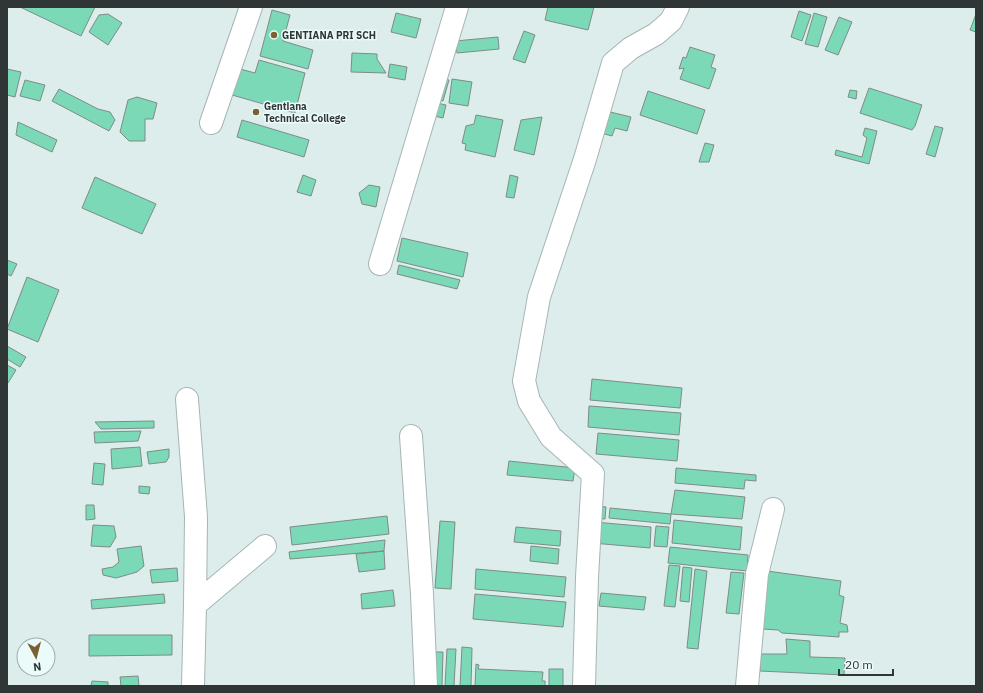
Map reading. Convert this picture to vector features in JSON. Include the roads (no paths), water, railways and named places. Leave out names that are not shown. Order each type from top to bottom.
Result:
[{"type":"street","points":[[211,123],[251,7]]},
{"type":"street","points":[[380,264],[457,7]]},
{"type":"street","points":[[584,686],[587,577],[593,474],[551,436],[529,401],[524,381],[539,297],[585,159],[613,63],[632,48],[656,34],[672,21],[678,7]]},
{"type":"street","points":[[187,399],[196,516],[193,686]]},
{"type":"street","points":[[411,436],[422,594],[426,686]]},
{"type":"street","points":[[747,686],[757,574],[773,509]]},
{"type":"street","points":[[195,605],[265,546]]},
{"type":"place","name":"GENTIANA PRI SCH","points":[[274,35]]},
{"type":"place","name":"Gentiana Technical College","points":[[256,112]]}]
